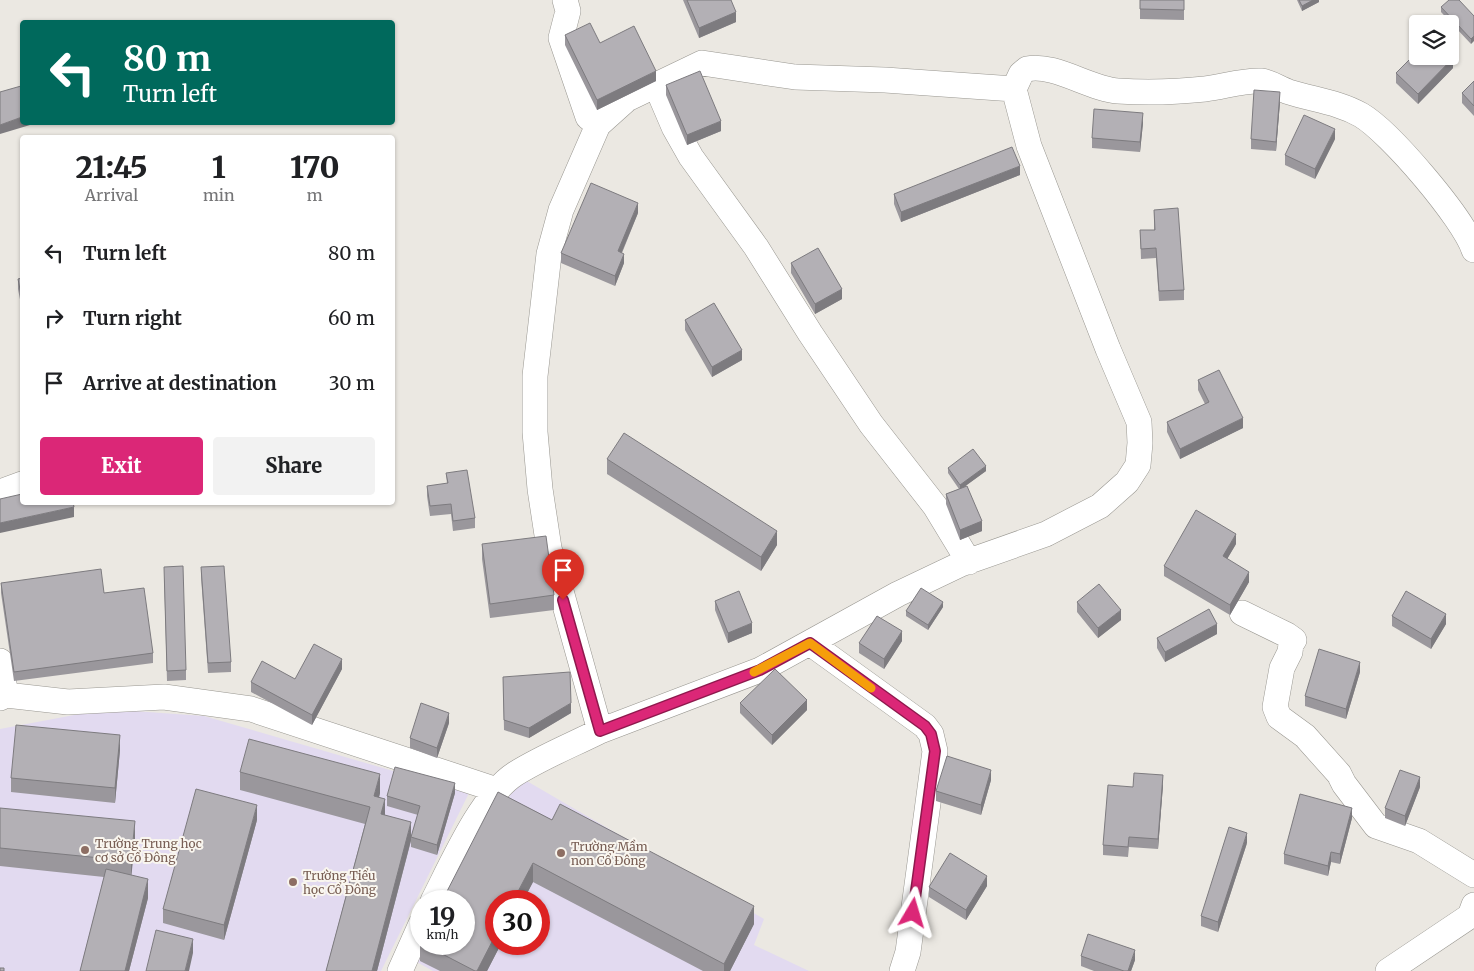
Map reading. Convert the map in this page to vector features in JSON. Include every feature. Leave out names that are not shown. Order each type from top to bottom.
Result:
[{"type":"street","points":[[565,0],[568,11],[561,38],[588,117],[598,125]]},
{"type":"street","points":[[600,731],[549,548],[540,489],[535,432],[535,385],[549,254],[561,210],[598,125],[627,99],[702,63],[795,77],[885,80],[1014,89]]},
{"type":"street","points":[[439,890],[463,843],[497,790],[514,775],[600,731],[760,670],[898,594],[961,564],[1046,534],[1100,506],[1126,482],[1134,471],[1138,465],[1139,422],[1108,349],[1029,146],[1014,89],[1021,74],[1027,69],[1041,68],[1116,91],[1168,92],[1262,81],[1290,92],[1341,105],[1362,116],[1377,127],[1401,152],[1452,212],[1465,231],[1474,250]]},
{"type":"street","points":[[656,85],[674,127],[691,157],[756,247],[810,333],[871,424],[935,506],[969,562]]},
{"type":"street","points":[[0,492],[20,485]]},
{"type":"street","points":[[1242,613],[1294,640],[1282,668],[1276,707],[1279,717],[1305,736],[1339,774],[1344,784],[1376,826],[1419,841],[1474,875]]},
{"type":"street","points":[[810,643],[925,726],[931,734],[935,751],[930,792],[908,952],[902,971]]},
{"type":"street","points":[[0,661],[3,697],[68,702],[164,697],[251,709],[497,790]]},
{"type":"street","points":[[1388,971],[1470,916],[1474,905]]},
{"type":"street","points":[[400,971],[410,949]]},
{"type":"shaded area","points":[[106,709],[204,716],[469,793],[421,890],[410,890],[410,912],[381,971],[0,971],[0,729]]},
{"type":"shaded area","name":"Trường Mầm non Cổ Đông","points":[[525,780],[764,919],[754,945],[809,971],[433,971],[415,961],[418,955],[475,955],[475,890],[468,890],[501,804]]},
{"type":"building","points":[[687,0],[731,0],[736,12],[699,28]]},
{"type":"building","points":[[1140,0],[1184,0],[1184,10],[1140,9]]},
{"type":"building","points":[[1299,0],[1313,0],[1302,6]]},
{"type":"building","points":[[1449,0],[1459,0],[1474,16],[1474,36],[1471,39],[1459,26],[1459,15],[1448,15],[1441,7]]},
{"type":"building","points":[[590,23],[600,43],[634,26],[656,71],[597,100],[565,35]]},
{"type":"building","points":[[1409,60],[1409,65],[1446,65],[1418,94],[1396,73]]},
{"type":"building","points":[[700,71],[721,121],[687,135],[666,85]]},
{"type":"building","points":[[1474,81],[1474,106],[1462,93]]},
{"type":"building","points":[[20,86],[20,118],[0,125],[0,92]]},
{"type":"building","points":[[1254,90],[1280,92],[1276,142],[1251,139]]},
{"type":"building","points":[[1094,109],[1143,113],[1140,142],[1092,138]]},
{"type":"building","points":[[1304,115],[1335,129],[1315,169],[1285,155]]},
{"type":"building","points":[[1012,147],[1020,166],[901,212],[894,194]]},
{"type":"building","points":[[591,183],[638,203],[618,251],[624,254],[615,276],[561,253]]},
{"type":"building","points":[[1178,208],[1184,290],[1159,291],[1156,248],[1141,249],[1140,230],[1155,230],[1154,210]]},
{"type":"building","points":[[818,248],[842,289],[815,304],[791,263]]},
{"type":"building","points":[[714,303],[742,350],[712,367],[685,320]]},
{"type":"building","points":[[1219,370],[1243,418],[1180,449],[1167,422],[1209,402],[1198,380]]},
{"type":"building","points":[[624,433],[777,531],[761,557],[607,459]]},
{"type":"building","points":[[973,449],[986,466],[960,485],[948,468]]},
{"type":"building","points":[[467,470],[475,518],[453,521],[451,504],[430,506],[427,486],[448,483],[446,473]]},
{"type":"building","points":[[967,486],[982,521],[960,530],[946,494]]},
{"type":"building","points":[[20,494],[20,505],[74,505],[74,507],[0,523],[0,499]]},
{"type":"building","points":[[1196,510],[1236,534],[1223,556],[1249,572],[1230,605],[1164,566]]},
{"type":"building","points":[[546,536],[554,595],[490,604],[482,544]]},
{"type":"building","points":[[183,566],[186,670],[167,671],[164,567]]},
{"type":"building","points":[[224,566],[231,662],[208,663],[201,567]]},
{"type":"building","points":[[101,569],[104,593],[144,588],[153,653],[14,672],[1,583]]},
{"type":"building","points":[[1099,584],[1121,610],[1098,628],[1077,602]]},
{"type":"building","points":[[921,588],[943,602],[928,625],[906,611]]},
{"type":"building","points":[[739,591],[752,623],[728,633],[715,601]]},
{"type":"building","points":[[1406,591],[1446,614],[1431,639],[1392,616]]},
{"type":"building","points":[[1209,609],[1217,624],[1165,652],[1157,638]]},
{"type":"building","points":[[877,616],[902,631],[884,659],[859,643]]},
{"type":"building","points":[[314,644],[342,659],[312,715],[251,682],[262,661],[295,679]]},
{"type":"building","points":[[1319,649],[1360,662],[1346,709],[1305,696]]},
{"type":"building","points":[[775,669],[807,700],[772,735],[740,703]]},
{"type":"building","points":[[570,672],[571,703],[529,728],[504,720],[503,677]]},
{"type":"building","points":[[421,703],[449,713],[437,748],[410,738]]},
{"type":"building","points":[[16,725],[120,735],[115,788],[11,778]]},
{"type":"building","points":[[249,739],[380,774],[374,796],[385,799],[381,814],[411,822],[372,971],[326,971],[370,807],[240,772]]},
{"type":"building","points":[[947,756],[991,770],[981,805],[936,791]]},
{"type":"building","points":[[395,767],[455,783],[437,845],[411,837],[420,806],[387,796]]},
{"type":"building","points":[[1400,770],[1420,777],[1405,816],[1385,808]]},
{"type":"building","points":[[1134,773],[1163,775],[1158,839],[1129,837],[1128,847],[1103,845],[1108,785],[1133,787]]},
{"type":"building","points":[[196,789],[257,805],[224,925],[163,909]]},
{"type":"building","points":[[498,792],[552,820],[560,804],[754,906],[724,964],[533,863],[519,890],[485,890],[485,955],[477,971],[475,971],[444,955],[475,955],[475,890],[448,890]]},
{"type":"building","points":[[1300,794],[1352,808],[1340,854],[1331,852],[1328,866],[1284,854]]},
{"type":"building","points":[[0,808],[135,821],[131,861],[0,848]]},
{"type":"building","points":[[1229,827],[1247,833],[1218,922],[1201,916]]},
{"type":"building","points":[[950,853],[987,876],[966,910],[929,887]]},
{"type":"building","points":[[106,869],[148,879],[125,971],[80,971]]},
{"type":"building","points":[[156,930],[193,939],[185,971],[146,971]]},
{"type":"building","points":[[1088,934],[1135,950],[1128,971],[1081,956]]},
{"type":"slow traffic","points":[[754,672],[810,643],[871,688]]},
{"type":"place","name":"Trường Trung học cơ sở Cổ Đông","points":[[85,850]]},
{"type":"place","name":"Trường Mầm non Cổ Đông","points":[[561,853]]},
{"type":"place","name":"Trường Tiểu học Cổ Đông","points":[[293,882]]},
{"type":"route","points":[[563,600],[600,731],[760,670],[810,643],[925,726],[931,734],[935,751],[913,913]]}]
